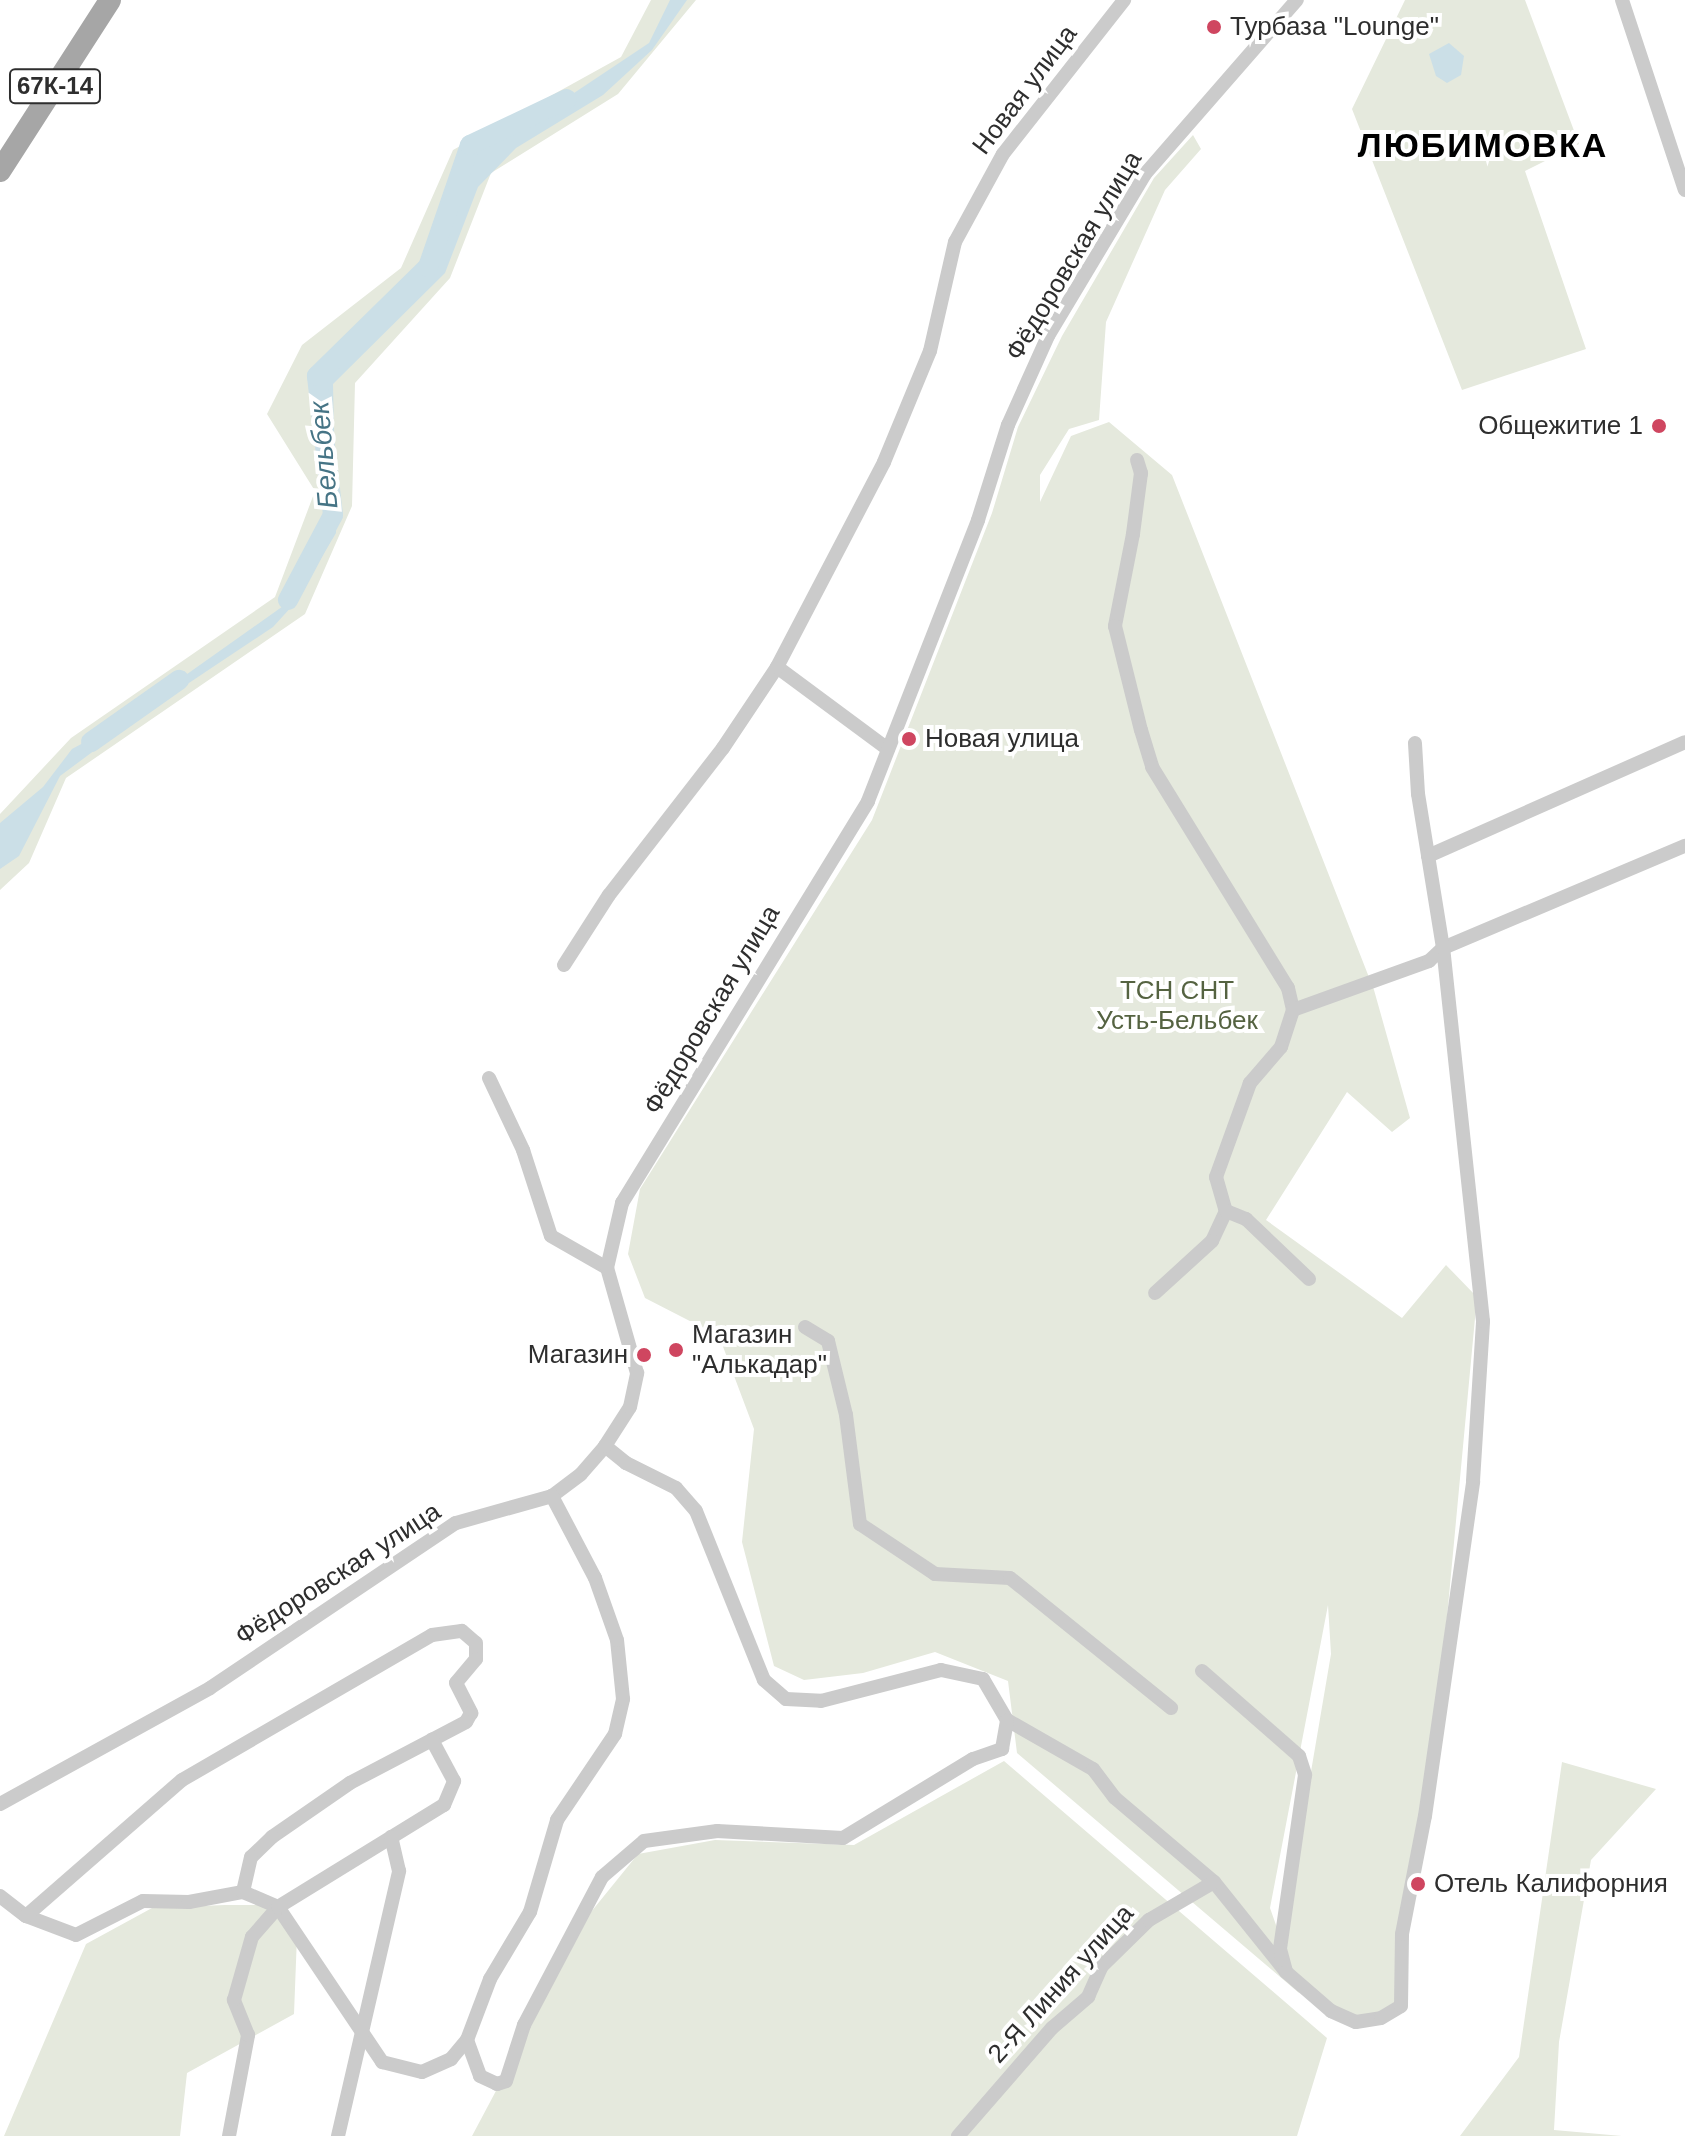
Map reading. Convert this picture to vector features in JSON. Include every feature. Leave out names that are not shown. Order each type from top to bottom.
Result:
[{"type":"main road","name":"67К-14","points":[[0,171],[110,0]]},
{"type":"street","name":"Новая улица","points":[[564,965],[609,895],[723,748],[777,667],[884,462],[930,351],[955,242],[1003,154],[1124,0]]},
{"type":"street","points":[[1622,0],[1685,190]]},
{"type":"street","name":"Фёдоровская улица","points":[[0,1804],[210,1688],[456,1523],[552,1496],[581,1474],[605,1446],[630,1407],[637,1373],[607,1268],[622,1203],[868,801],[978,520],[1008,425],[1048,336],[1145,174],[1289,3]]},
{"type":"street","points":[[1137,460],[1133,534],[1115,626],[1141,730],[1152,767],[1288,988],[1293,1010],[1281,1047],[1250,1083],[1216,1177],[1226,1211],[1212,1241],[1155,1293]]},
{"type":"street","points":[[777,667],[888,749]]},
{"type":"street","points":[[1428,856],[1685,742]]},
{"type":"street","points":[[605,1446],[626,1463],[676,1488],[696,1511],[764,1680],[786,1699],[821,1701],[941,1670],[983,1679],[1007,1720],[1093,1769],[1115,1798],[1214,1882],[1286,1972],[1331,2011],[1356,2022],[1381,2018],[1401,2006],[1407,1895],[1425,1816],[1473,1481],[1483,1321],[1443,948],[1428,856],[1415,743]]},
{"type":"street","points":[[1293,1010],[1429,961],[1443,948],[1685,846]]},
{"type":"street","points":[[489,1078],[523,1150],[551,1236],[607,1268]]},
{"type":"street","points":[[1226,1211],[1246,1219],[1309,1279]]},
{"type":"street","points":[[805,1327],[828,1341],[846,1415],[860,1524],[935,1574],[1010,1578],[1171,1708]]},
{"type":"street","points":[[0,1896],[26,1916],[76,1935],[143,1901],[189,1902],[243,1892],[278,1907],[382,2062],[422,2072],[451,2059],[467,2040],[490,1979],[530,1912],[557,1820],[615,1734],[623,1699],[617,1640],[595,1578],[552,1496]]},
{"type":"street","points":[[26,1916],[182,1780],[432,1635],[462,1631],[476,1643],[476,1659],[456,1683],[471,1713],[466,1722],[350,1783],[272,1837],[251,1857],[243,1892]]},
{"type":"street","points":[[1202,1671],[1299,1756],[1302,1766],[1280,1949],[1286,1972]]},
{"type":"street","points":[[467,2040],[480,2076],[497,2084],[506,2081],[524,2025],[602,1877],[644,1841],[717,1831],[843,1838],[973,1759],[1002,1749],[1007,1720]]},
{"type":"street","points":[[229,2136],[236,2076],[248,2035],[234,2000],[252,1937],[278,1907],[444,1805],[454,1781],[432,1740]]},
{"type":"street","points":[[338,2136],[364,2035],[399,1871],[391,1837]]},
{"type":"street","name":"2-Я Линия улица","points":[[958,2136],[1052,2028],[1088,1997],[1102,1966],[1130,1938],[1149,1920],[1214,1882]]},
{"type":"green space","points":[[651,0],[696,0],[618,94],[491,173],[450,278],[355,383],[352,506],[305,614],[66,778],[29,863],[0,890],[0,814],[71,738],[275,597],[315,491],[267,414],[302,345],[401,268],[453,150],[621,57]]},
{"type":"green space","points":[[1405,0],[1525,0],[1579,144],[1525,171],[1586,349],[1462,390],[1352,109]]},
{"type":"green space","name":"ТСН СНТ Усть-Бельбек","points":[[1193,135],[1201,149],[1165,190],[1106,322],[1099,420],[1069,429],[1040,475],[1040,502],[1071,436],[1109,422],[1172,475],[1374,990],[1410,1118],[1392,1132],[1347,1092],[1266,1220],[1402,1318],[1446,1265],[1477,1297],[1447,1617],[1398,2004],[1357,2020],[1332,2008],[1294,1978],[1299,1993],[1017,1753],[1008,1681],[935,1652],[863,1673],[804,1680],[774,1666],[742,1542],[754,1429],[719,1336],[645,1298],[628,1254],[640,1189],[872,820],[992,513],[1018,427],[1062,336],[1154,178]],"holes":[[[1328,1605],[1331,1654],[1282,1942],[1270,1908]]]},
{"type":"green space","points":[[1004,1761],[1327,2038],[1297,2136],[472,2136],[591,1912],[638,1854],[715,1840],[854,1845]]},
{"type":"green space","points":[[1562,1762],[1656,1789],[1591,1860],[1559,2042],[1554,2130],[1622,2136],[1460,2136],[1519,2057]]},
{"type":"green space","points":[[263,1905],[297,1936],[294,2014],[187,2073],[180,2136],[4,2136],[86,1944],[152,1908]]},
{"type":"shaded area","name":"Бельбек","points":[[670,0],[687,0],[652,50],[603,95],[516,148],[478,187],[445,273],[333,384],[336,533],[294,604],[273,627],[153,707],[60,776],[19,856],[0,869],[0,823],[43,787],[72,749],[111,728],[286,604],[287,590],[301,577],[330,514],[317,376],[428,267],[470,145],[547,111],[649,43]]},
{"type":"shaded area","points":[[1449,43],[1464,56],[1461,75],[1447,83],[1436,76],[1429,54]]},
{"type":"waterway","name":"Бельбек","points":[[288,600],[333,515],[317,376],[428,267],[470,145],[567,99]]},
{"type":"waterway","name":"Бельбек","points":[[91,742],[179,680]]},
{"type":"place","name":"Турбаза \"Lounge\"","points":[[1214,27]]},
{"type":"place","name":"Общежитие 1","points":[[1659,426]]},
{"type":"place","name":"Новая улица","points":[[909,739]]},
{"type":"place","name":"Магазин \"Алькадар\"","points":[[676,1350]]},
{"type":"place","name":"Магазин","points":[[644,1355]]},
{"type":"place","name":"Отель Калифорния","points":[[1418,1884]]},
{"type":"district","name":"ЛЮБИМОВКА","points":[[1483,146]]}]
